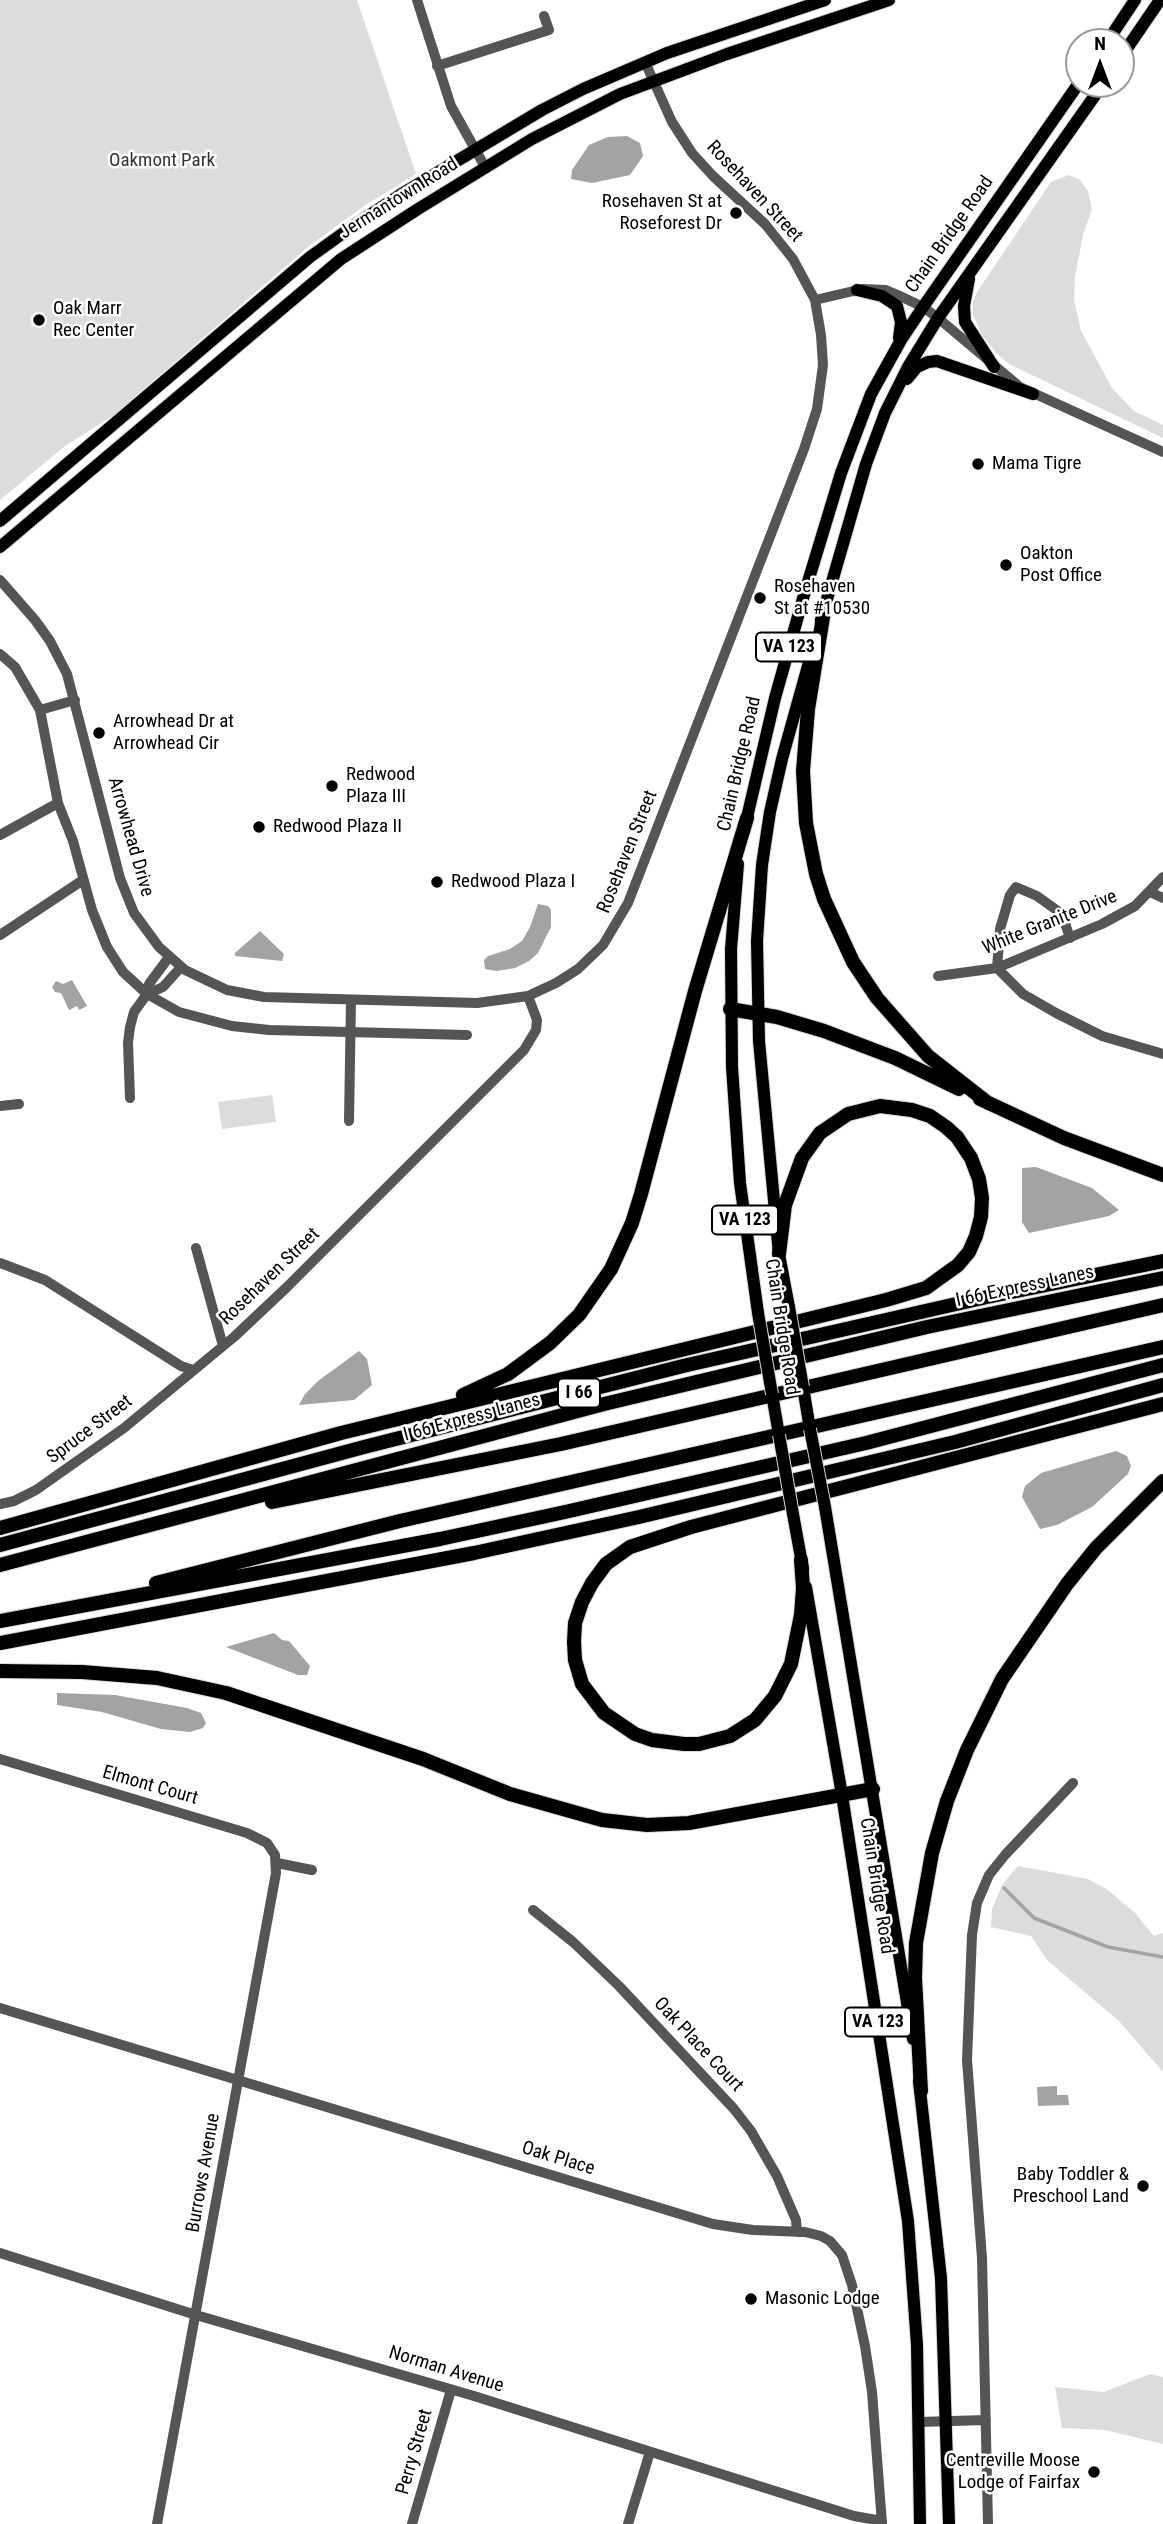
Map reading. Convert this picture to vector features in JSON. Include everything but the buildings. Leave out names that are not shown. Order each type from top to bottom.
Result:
[{"type":"highway","points":[[824,611],[810,699],[803,771],[806,823],[816,874],[824,898],[853,962],[877,998],[928,1056],[988,1103]]},
{"type":"highway","points":[[0,1528],[341,1433],[466,1394],[508,1374],[562,1332],[594,1296],[622,1247],[641,1194],[695,991],[747,818]]},
{"type":"highway","points":[[730,1009],[757,1013],[824,1031],[895,1058],[1076,1143],[1163,1174]]},
{"type":"highway","points":[[341,1433],[926,1288],[958,1265],[969,1252],[976,1236],[982,1198],[979,1179],[971,1158],[957,1138],[930,1116],[912,1110],[880,1106],[848,1114],[820,1133],[802,1158],[785,1205],[779,1254]]},
{"type":"highway","name":"I 66","points":[[0,1545],[350,1451],[683,1366],[987,1297],[1163,1261]]},
{"type":"highway","name":"I 66 Express Lanes","points":[[0,1565],[184,1518],[398,1457],[618,1401],[928,1327],[1163,1278]]},
{"type":"highway","points":[[184,1518],[227,1514],[282,1499],[561,1444],[1163,1305]]},
{"type":"highway","points":[[34,1614],[401,1521],[1163,1347]]},
{"type":"highway","points":[[0,1621],[413,1544],[591,1507],[866,1443],[1163,1365]]},
{"type":"highway","points":[[0,1643],[474,1553],[639,1517],[955,1442],[1163,1385]]},
{"type":"highway","points":[[801,1560],[801,1615],[791,1664],[775,1696],[755,1720],[730,1736],[699,1744],[652,1740],[635,1734],[604,1713],[582,1684],[573,1642],[575,1623],[582,1602],[606,1564],[630,1546],[691,1527],[1163,1404]]},
{"type":"highway","points":[[921,2091],[915,1978],[916,1943],[932,1853],[947,1801],[967,1750],[1002,1679],[1034,1629],[1096,1548],[1163,1481]]},
{"type":"highway","points":[[0,1671],[82,1672],[157,1678],[226,1693],[423,1759],[510,1794],[602,1821],[647,1825],[689,1824],[873,1789]]},
{"type":"main road","name":"Jermantown Road","points":[[0,521],[310,257],[353,226],[552,104],[645,62],[825,0]]},
{"type":"main road","name":"Jermantown Road","points":[[0,547],[341,259],[485,167],[574,116],[653,81],[875,2],[889,0]]},
{"type":"main road","points":[[1116,28],[1135,0]]},
{"type":"main road","points":[[1135,37],[1160,0]]},
{"type":"main road","name":"Chain Bridge Road","points":[[920,2524],[915,2304],[906,2211],[842,1795],[758,1314],[739,1170],[730,1009],[734,900],[747,818],[775,698],[841,473],[871,394],[896,348],[923,307],[1069,98]]},
{"type":"main road","name":"Chain Bridge Road","points":[[949,2524],[939,2249],[921,2091],[873,1789],[779,1254],[757,1013],[757,931],[764,848],[782,759],[863,471],[892,398],[938,318],[1093,98]]},
{"type":"main road","points":[[971,272],[965,289],[965,322],[994,367]]},
{"type":"main road","points":[[857,290],[882,296],[897,306],[901,322],[896,348]]},
{"type":"main road","points":[[892,398],[917,367],[937,361],[1033,394]]},
{"type":"street","points":[[416,0],[451,106],[485,167]]},
{"type":"street","points":[[437,66],[549,30],[544,16]]},
{"type":"street","name":"Rosehaven Street","points":[[193,1370],[286,1288],[524,1050],[537,1030],[537,1020],[528,996],[556,982],[590,958],[613,931],[628,903],[813,424],[823,365],[815,300],[780,241],[713,176],[686,144],[669,115],[645,62]]},
{"type":"street","points":[[815,300],[857,290],[886,290],[923,307],[994,367],[1033,394],[1163,452]]},
{"type":"street","name":"Arrowhead Drive","points":[[0,580],[50,641],[67,674],[125,894],[146,932],[181,967],[216,986],[264,997],[477,1003],[528,996]]},
{"type":"street","points":[[0,654],[15,667],[40,710],[58,803],[92,910],[107,947],[123,972],[147,994],[179,1012],[232,1026],[269,1030],[467,1035]]},
{"type":"street","points":[[40,710],[75,700]]},
{"type":"street","points":[[0,835],[58,803]]},
{"type":"street","name":"White Granite Drive","points":[[938,976],[997,968],[1070,938],[1125,913],[1163,877]]},
{"type":"street","points":[[0,935],[83,880]]},
{"type":"street","points":[[1070,938],[1062,914],[1037,896],[1016,887],[1010,895],[1000,929],[997,968],[1023,994],[1056,1013],[1102,1036],[1163,1054]]},
{"type":"street","points":[[1150,892],[1163,898]]},
{"type":"street","points":[[130,1098],[128,1043],[134,1012],[147,994],[149,984],[169,957]]},
{"type":"street","points":[[147,994],[163,986],[181,967]]},
{"type":"street","points":[[349,1121],[351,1000]]},
{"type":"street","points":[[0,1106],[19,1104]]},
{"type":"street","points":[[196,1248],[223,1346]]},
{"type":"street","points":[[0,1263],[45,1280],[181,1366],[193,1370]]},
{"type":"street","name":"Spruce Street","points":[[0,1504],[25,1496],[58,1475],[124,1428],[193,1370]]},
{"type":"street","name":"Elmont Court","points":[[0,1759],[247,1833],[267,1843],[277,1863]]},
{"type":"street","points":[[988,2524],[981,2244],[967,2060],[968,1993],[974,1923],[979,1898],[996,1865],[1073,1783]]},
{"type":"street","points":[[277,1863],[312,1870]]},
{"type":"street","name":"Burrows Avenue","points":[[158,2524],[277,1863]]},
{"type":"street","name":"Oak Place Court","points":[[533,1910],[573,1942],[619,1986],[734,2109],[751,2131],[776,2176],[796,2220],[797,2232]]},
{"type":"street","name":"Oak Place","points":[[0,2008],[713,2224],[821,2236],[842,2255],[865,2346],[872,2392],[882,2522]]},
{"type":"street","name":"Norman Avenue","points":[[0,2253],[854,2516],[882,2522]]},
{"type":"street","name":"Perry Street","points":[[412,2524],[451,2390]]},
{"type":"street","points":[[919,2423],[986,2420]]},
{"type":"street","points":[[628,2524],[650,2452]]},
{"type":"green space","name":"Oakmont Park","points":[[0,0],[357,0],[416,174],[364,206],[308,247],[114,415],[65,446],[0,500]]},
{"type":"green space","points":[[1069,175],[1080,180],[1088,191],[1092,209],[1083,235],[1075,276],[1074,300],[1081,331],[1112,388],[1134,411],[1163,425],[1163,438],[1009,364],[982,335],[973,315],[973,302],[977,292],[1051,182]]},
{"type":"green space","points":[[272,1095],[276,1122],[222,1129],[218,1102]]},
{"type":"green space","points":[[1018,1866],[1088,1879],[1108,1890],[1135,1913],[1154,1936],[1163,1933],[1163,2072],[1119,2021],[1048,1961],[1031,1936],[991,1927],[992,1909],[1002,1885]]},
{"type":"green space","points":[[1150,2374],[1163,2377],[1163,2444],[1105,2430],[1062,2428],[1055,2387],[1104,2392]]},
{"type":"shaded area","points":[[627,136],[640,143],[643,156],[630,175],[592,183],[571,179],[572,170],[589,145],[608,137]]},
{"type":"shaded area","points":[[538,904],[548,906],[551,910],[551,927],[538,953],[515,968],[497,971],[485,969],[484,960],[488,956],[510,949],[522,941]]},
{"type":"shaded area","points":[[260,931],[284,954],[282,961],[235,956],[235,953]]},
{"type":"shaded area","points":[[72,980],[87,1006],[79,1010],[77,1006],[69,1010],[61,993],[55,992],[52,987],[56,981],[63,984]]},
{"type":"shaded area","points":[[1036,1167],[1092,1188],[1119,1210],[1109,1216],[1029,1233],[1022,1222],[1022,1168]]},
{"type":"shaded area","points":[[359,1351],[367,1359],[372,1385],[354,1400],[299,1405],[305,1394],[318,1381]]},
{"type":"shaded area","points":[[1116,1451],[1127,1456],[1131,1466],[1128,1474],[1092,1507],[1057,1525],[1040,1529],[1022,1497],[1025,1486],[1041,1473]]},
{"type":"shaded area","points":[[274,1633],[282,1640],[289,1641],[310,1666],[307,1675],[298,1675],[226,1647]]},
{"type":"shaded area","points":[[57,1693],[115,1695],[187,1708],[201,1713],[206,1723],[203,1728],[190,1732],[161,1729],[102,1712],[57,1705]]},
{"type":"shaded area","points":[[1057,2086],[1057,2095],[1068,2095],[1069,2105],[1038,2106],[1037,2087]]},
{"type":"waterway","points":[[1004,1888],[1034,1918],[1108,1947],[1163,1957]]},
{"type":"place","name":"Rosehaven St at Roseforest Dr","points":[[736,213]]},
{"type":"place","name":"Oak Marr Rec Center","points":[[39,320]]},
{"type":"place","name":"Mama Tigre","points":[[978,464]]},
{"type":"place","name":"Oakton Post Office","points":[[1006,565]]},
{"type":"place","name":"Rosehaven St at #10530","points":[[760,598]]},
{"type":"place","name":"Arrowhead Dr at Arrowhead Cir","points":[[99,733]]},
{"type":"place","name":"Redwood Plaza III","points":[[332,786]]},
{"type":"place","name":"Redwood Plaza II","points":[[259,827]]},
{"type":"place","name":"Redwood Plaza I","points":[[437,882]]},
{"type":"place","name":"Baby Toddler & Preschool Land","points":[[1143,2186]]},
{"type":"place","name":"Masonic Lodge","points":[[751,2299]]},
{"type":"place","name":"Centreville Moose Lodge of Fairfax","points":[[1094,2472]]}]
